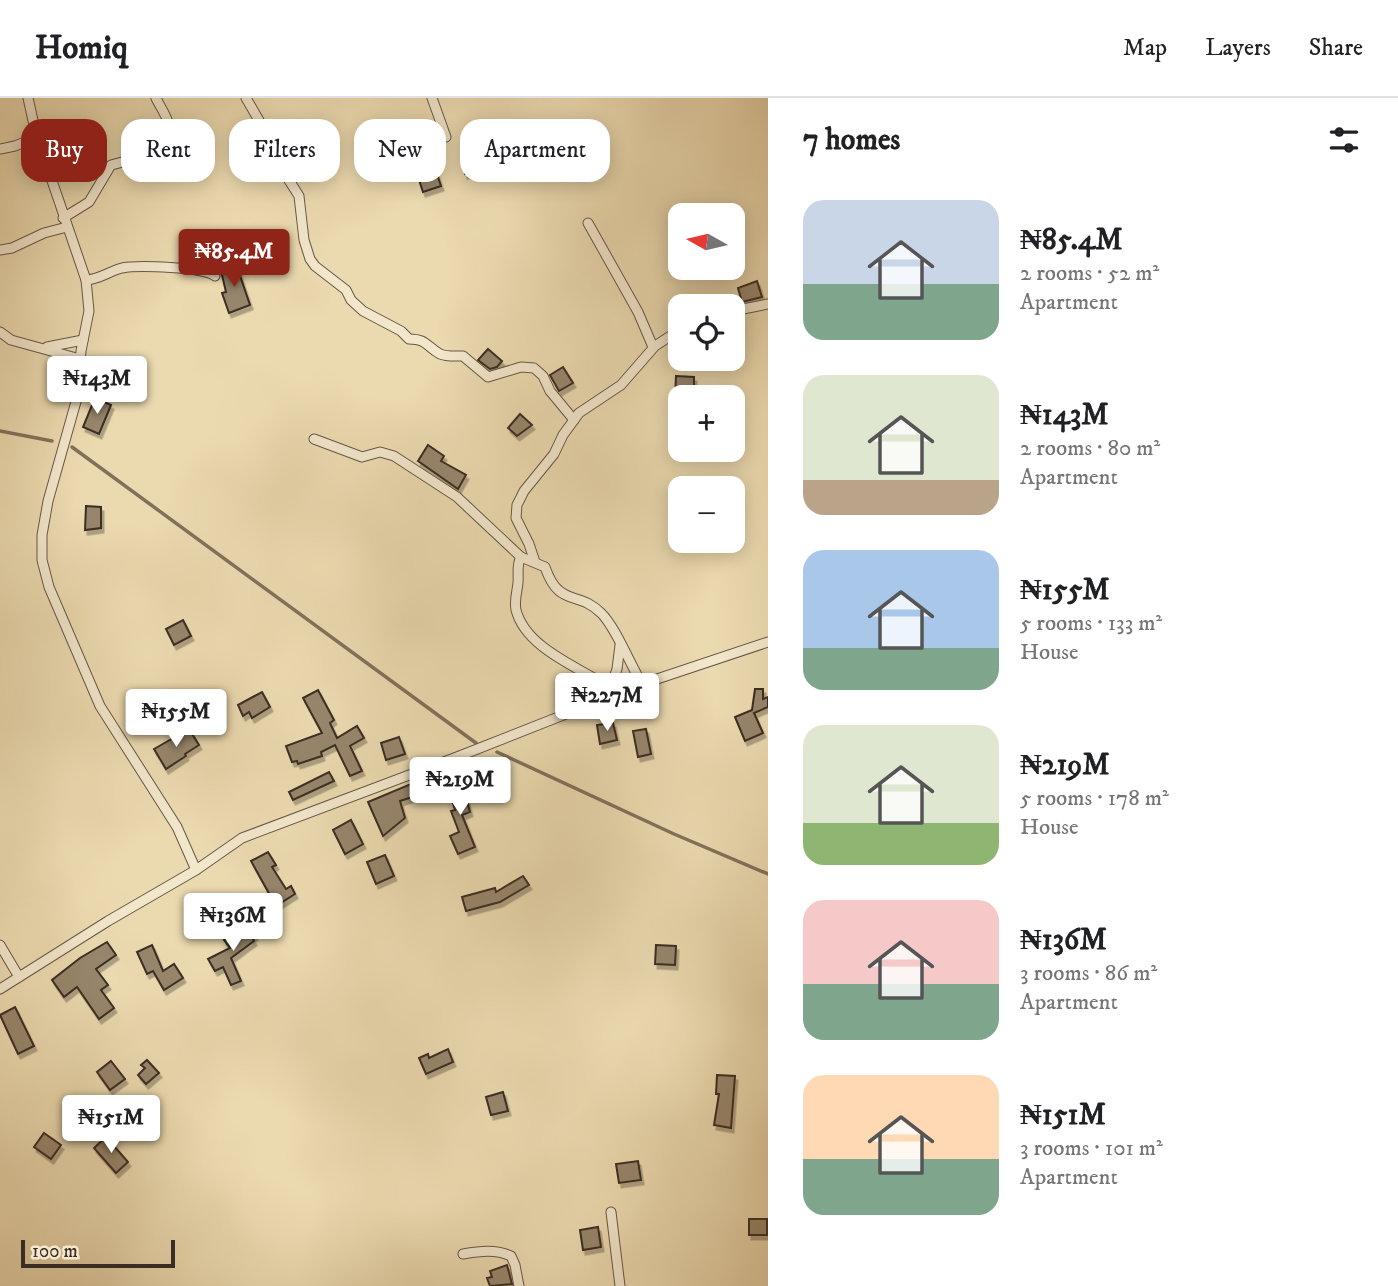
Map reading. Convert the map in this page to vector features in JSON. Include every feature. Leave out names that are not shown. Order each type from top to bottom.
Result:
[{"type":"street","points":[[28,98],[33,119]]},
{"type":"street","points":[[0,250],[12,248],[65,223],[89,202],[111,165],[142,157],[164,139],[168,122],[156,98]]},
{"type":"street","points":[[246,98],[268,136],[275,158],[299,195],[304,240],[310,260],[315,266],[346,290],[351,300],[363,311],[401,331],[409,339],[421,339],[438,353],[463,356],[488,377],[521,367],[534,368],[543,376],[550,391],[574,420]]},
{"type":"street","points":[[432,98],[440,119]]},
{"type":"street","points":[[0,149],[21,142]]},
{"type":"street","points":[[52,182],[86,280],[89,311],[80,359],[77,398],[48,501],[42,535],[42,560],[48,587],[100,706],[177,827],[196,870]]},
{"type":"street","points":[[588,223],[638,312],[653,347]]},
{"type":"street","points":[[86,280],[137,266],[199,270],[215,276]]},
{"type":"street","points":[[745,308],[768,304]]},
{"type":"street","points":[[0,332],[11,340],[80,359]]},
{"type":"street","points":[[535,562],[516,518],[517,505],[524,491],[554,454],[563,435],[579,413],[621,385],[653,347],[668,337]]},
{"type":"street","points":[[41,347],[83,340]]},
{"type":"street","points":[[314,439],[362,457],[380,452],[394,456],[457,497],[521,557],[545,567],[551,584],[564,596],[601,612],[642,684]]},
{"type":"street","points":[[521,557],[518,563],[515,608],[523,627],[574,669],[595,677],[609,693]]},
{"type":"street","points":[[0,989],[196,870],[242,838],[457,757],[609,693],[768,642]]},
{"type":"street","points":[[609,693],[617,669],[620,643]]},
{"type":"street","points":[[0,945],[19,977]]},
{"type":"street","points":[[611,1212],[620,1286]]},
{"type":"street","points":[[463,1254],[488,1251],[511,1256],[519,1286]]},
{"type":"building","points":[[420,182],[440,182],[441,186],[423,192]]},
{"type":"building","points":[[236,264],[250,305],[229,313],[222,293],[226,292],[222,275],[218,269]]},
{"type":"building","points":[[757,281],[762,297],[745,301],[745,294],[740,294],[738,288]]},
{"type":"building","points":[[488,349],[502,361],[497,367],[490,369],[478,360]]},
{"type":"building","points":[[563,367],[573,383],[559,391],[550,375]]},
{"type":"building","points":[[676,376],[694,377],[694,385],[676,385]]},
{"type":"building","points":[[95,398],[111,405],[99,434],[83,427]]},
{"type":"building","points":[[520,414],[532,425],[517,436],[508,428]]},
{"type":"building","points":[[428,445],[444,456],[441,461],[466,475],[458,489],[418,461]]},
{"type":"building","points":[[86,506],[101,507],[101,528],[85,530]]},
{"type":"building","points":[[183,620],[191,636],[174,645],[166,629]]},
{"type":"building","points":[[755,689],[763,689],[763,699],[768,697],[768,707],[754,713],[763,733],[745,741],[735,717],[752,710]]},
{"type":"building","points":[[318,690],[334,720],[330,723],[337,738],[357,726],[364,738],[350,746],[362,771],[350,776],[335,745],[321,752],[322,756],[298,764],[297,761],[292,762],[286,746],[322,733],[303,698]]},
{"type":"building","points":[[262,692],[270,707],[252,718],[249,712],[243,716],[238,705]]},
{"type":"building","points":[[613,723],[617,740],[600,744],[597,725]]},
{"type":"building","points":[[189,729],[199,745],[166,769],[154,749]]},
{"type":"building","points":[[646,729],[651,754],[638,757],[633,731]]},
{"type":"building","points":[[399,737],[405,754],[386,760],[381,743]]},
{"type":"building","points":[[329,772],[334,781],[293,800],[289,792]]},
{"type":"building","points":[[460,776],[470,812],[462,815],[475,847],[458,854],[450,836],[459,832],[451,811],[455,810],[447,784]]},
{"type":"building","points":[[418,781],[422,794],[400,801],[405,818],[383,836],[368,802]]},
{"type":"building","points":[[351,820],[363,844],[345,854],[333,830]]},
{"type":"building","points":[[268,852],[276,865],[272,867],[286,889],[291,886],[295,894],[276,906],[251,861]]},
{"type":"building","points":[[385,855],[394,876],[376,884],[367,862]]},
{"type":"building","points":[[523,876],[529,885],[500,902],[466,911],[462,897],[495,888],[496,892]]},
{"type":"building","points":[[246,924],[255,936],[252,937],[254,941],[231,958],[241,981],[231,985],[223,967],[215,971],[208,959],[230,948],[224,940]]},
{"type":"building","points":[[107,942],[116,955],[96,969],[108,985],[101,990],[114,1008],[99,1019],[77,987],[64,997],[52,980],[80,958]]},
{"type":"building","points":[[152,945],[163,971],[174,964],[183,978],[164,990],[153,971],[147,974],[137,952]]},
{"type":"building","points":[[656,945],[676,946],[675,965],[655,964]]},
{"type":"building","points":[[15,1007],[34,1046],[18,1054],[0,1015]]},
{"type":"building","points":[[448,1049],[453,1062],[426,1074],[419,1058],[428,1054],[429,1058]]},
{"type":"building","points":[[147,1060],[159,1073],[146,1084],[138,1075],[145,1068],[141,1065]]},
{"type":"building","points":[[111,1061],[125,1079],[110,1090],[97,1072]]},
{"type":"building","points":[[717,1075],[735,1076],[731,1128],[714,1125],[719,1094],[716,1094]]},
{"type":"building","points":[[503,1092],[508,1111],[491,1115],[486,1097]]},
{"type":"building","points":[[44,1133],[61,1145],[51,1159],[34,1147]]},
{"type":"building","points":[[106,1137],[128,1162],[116,1173],[94,1148]]},
{"type":"building","points":[[638,1161],[641,1180],[619,1183],[616,1164]]},
{"type":"building","points":[[749,1219],[767,1219],[767,1235],[749,1235]]},
{"type":"building","points":[[598,1227],[601,1247],[583,1250],[580,1230]]},
{"type":"building","points":[[507,1265],[512,1284],[490,1286],[487,1278],[492,1277],[490,1271]]},
{"type":"waterway","points":[[0,431],[52,441]]},
{"type":"waterway","points":[[72,447],[476,743]]},
{"type":"waterway","points":[[497,752],[674,834],[768,874]]}]
